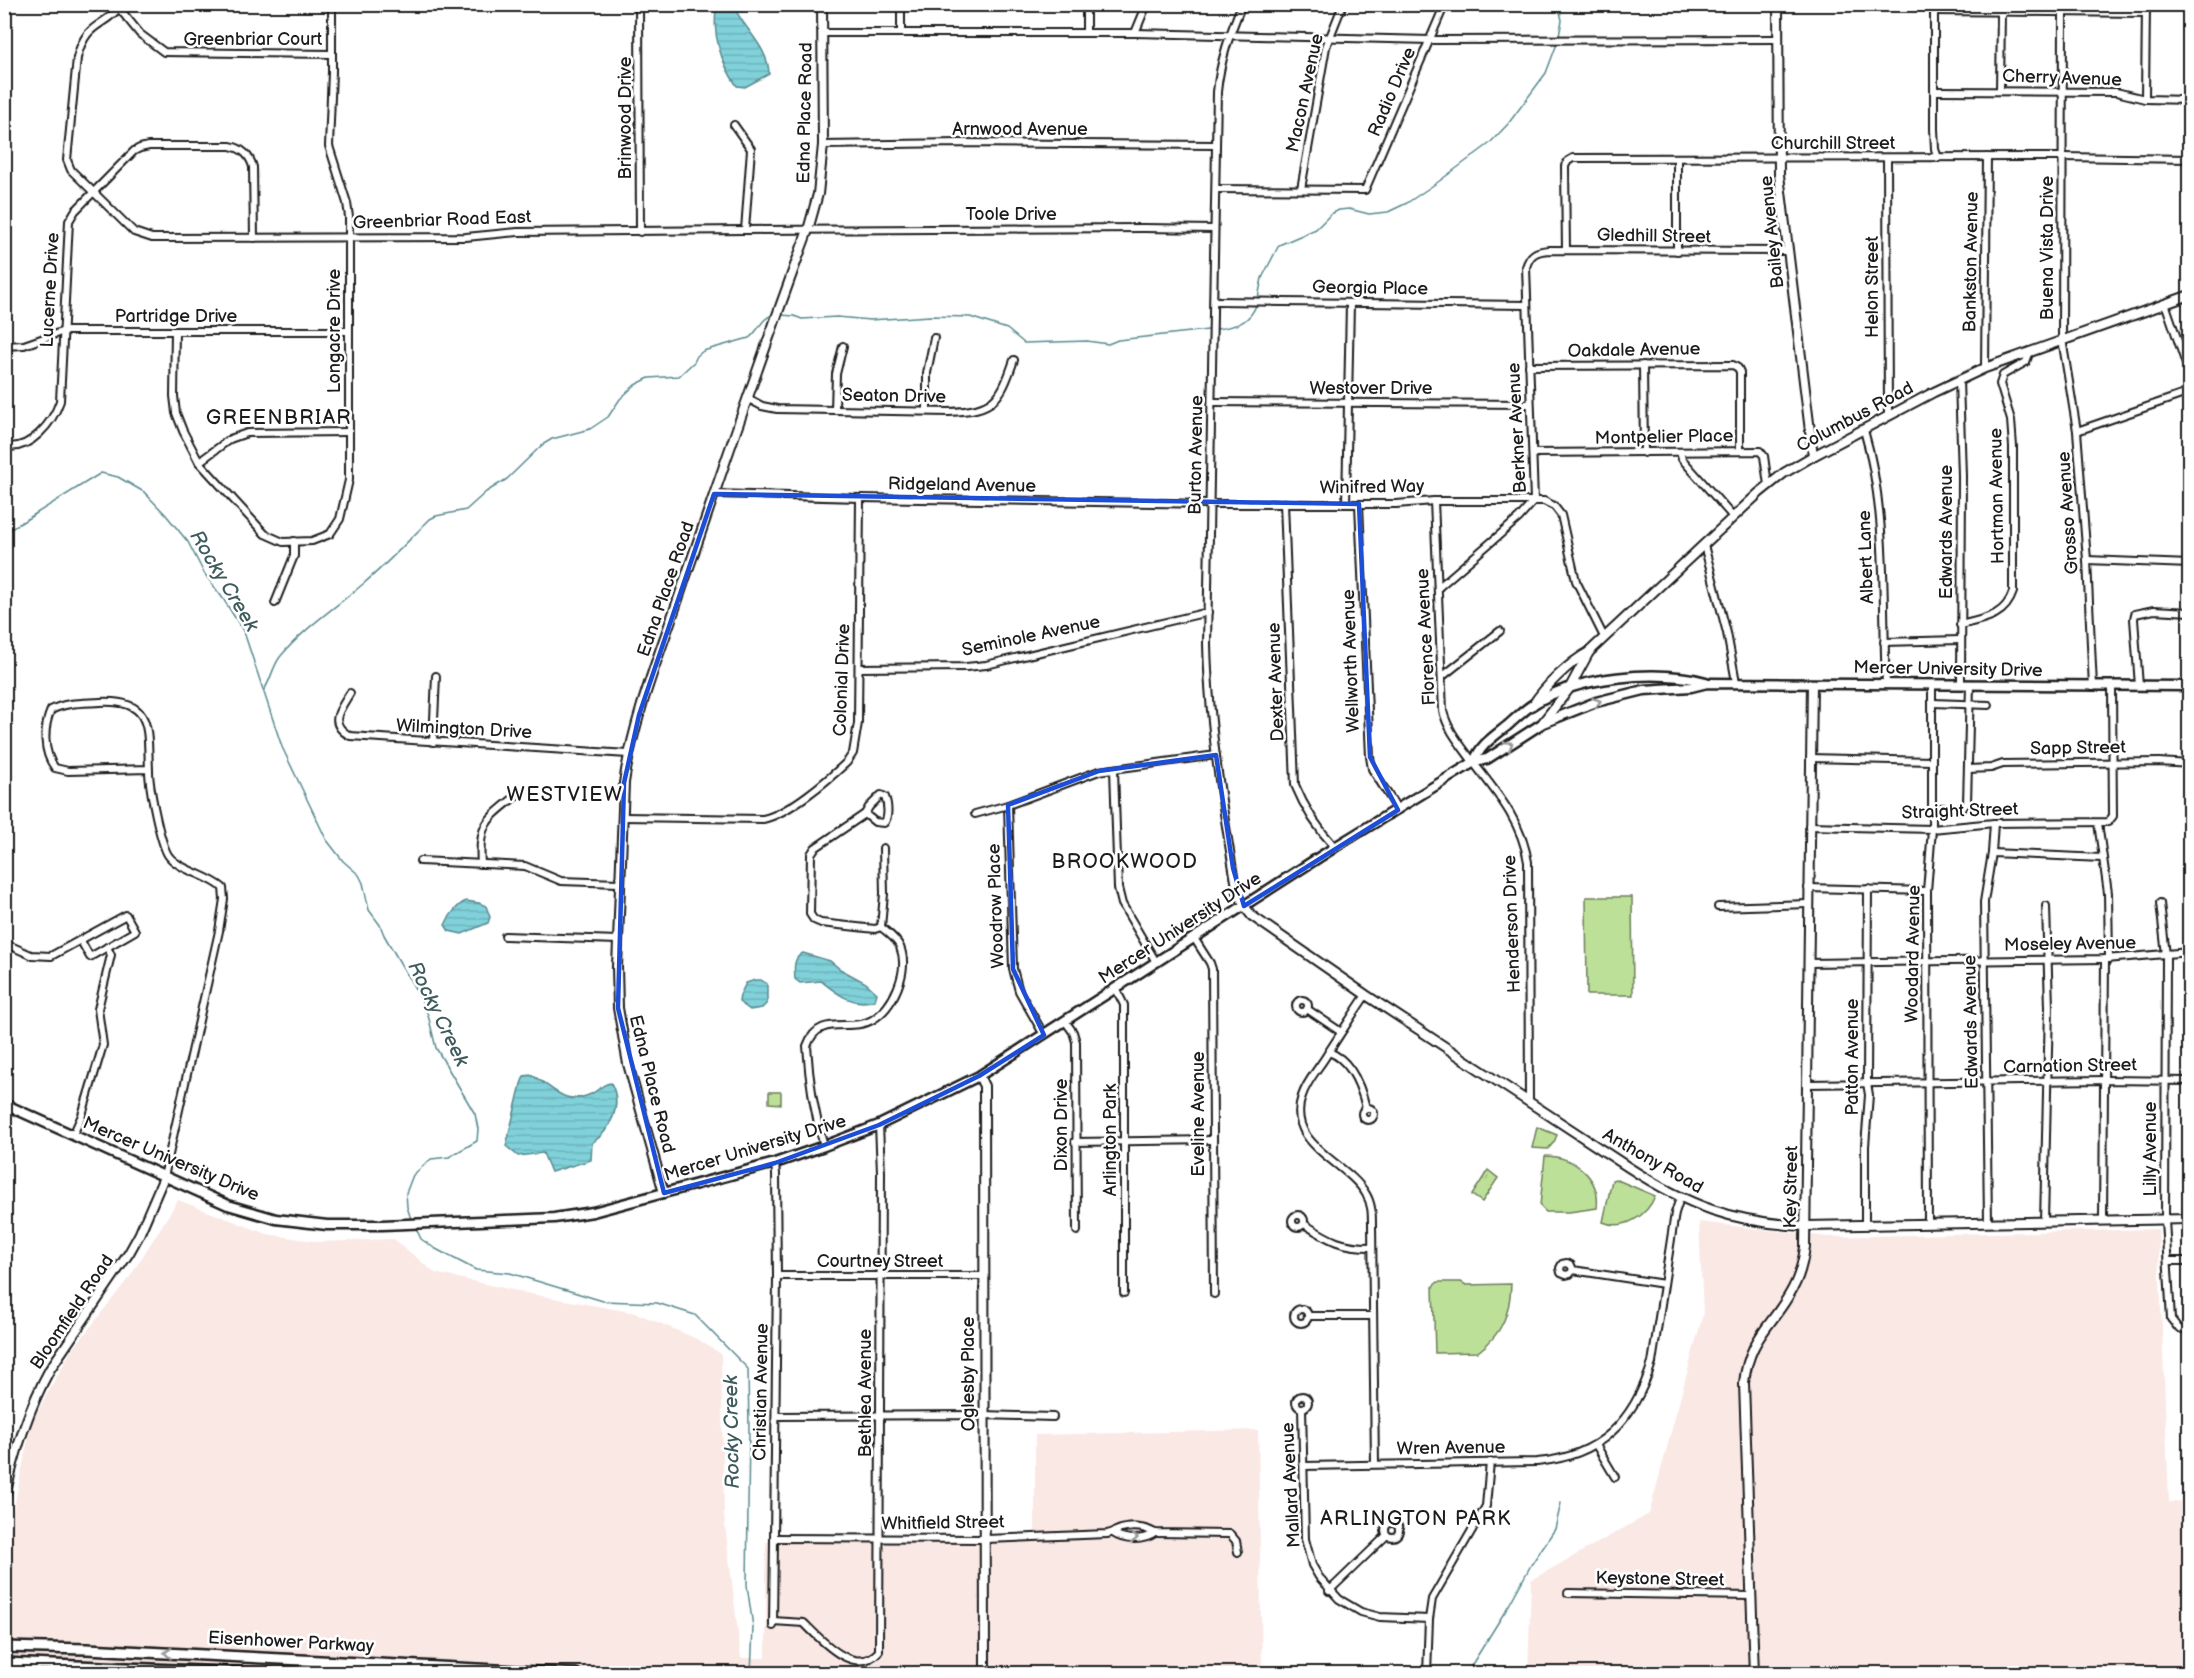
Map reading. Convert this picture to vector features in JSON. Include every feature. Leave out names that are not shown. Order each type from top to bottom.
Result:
[{"type":"main road","name":"Mercer University Drive","points":[[1474,762],[1479,750],[1533,705],[1569,689],[1598,680],[1616,678],[1689,678],[1707,682],[1812,684],[2190,686]]},
{"type":"main road","name":"Mercer University Drive","points":[[4,1104],[228,1205],[276,1219],[327,1225],[382,1225],[573,1216],[774,1163],[879,1125],[979,1076],[1335,847],[1474,762],[1487,759],[1542,723],[1619,695],[1658,688],[1691,687],[1707,682]]},
{"type":"main road","name":"Eisenhower Parkway","points":[[4,1647],[87,1649],[576,1674]]},
{"type":"main road","name":"Eisenhower Parkway","points":[[4,1663],[272,1674]]},
{"type":"street","name":"Longacre Drive","points":[[175,331],[176,413],[199,462],[265,534],[276,540],[294,541],[322,538],[330,534],[339,523],[349,480],[348,209],[329,146],[332,4]]},
{"type":"street","name":"Brinwood Drive","points":[[639,4],[640,232]]},
{"type":"street","name":"Edna Place Road","points":[[664,1193],[622,1036],[618,1000],[619,883],[624,783],[628,754],[639,715],[747,398],[808,230],[818,194],[823,145],[822,4]]},
{"type":"street","points":[[901,4],[901,33]]},
{"type":"street","points":[[1086,4],[1086,33]]},
{"type":"street","points":[[1135,33],[1146,4]]},
{"type":"street","name":"Burton Avenue","points":[[1242,4],[1218,77],[1208,681],[1216,755],[1237,893],[1244,906]]},
{"type":"street","name":"Macon Avenue","points":[[1301,189],[1326,47],[1344,4]]},
{"type":"street","name":"Radio Drive","points":[[1301,189],[1365,190],[1445,4]]},
{"type":"street","name":"Bailey Avenue","points":[[1778,4],[1779,175],[1813,456]]},
{"type":"street","points":[[2145,99],[2146,4]]},
{"type":"street","name":"Greenbriar Court","points":[[121,6],[140,34],[164,52],[332,54]]},
{"type":"street","name":"Greenbriar Road East","points":[[121,6],[83,38],[77,58],[66,160],[71,170],[94,193],[134,232],[143,236],[162,238],[466,237],[518,232],[808,230]]},
{"type":"street","points":[[1938,158],[1935,149],[1934,8],[2146,13]]},
{"type":"street","points":[[2000,91],[2001,11]]},
{"type":"street","name":"Buena Vista Drive","points":[[2062,339],[2063,12]]},
{"type":"street","points":[[822,33],[1135,33],[1431,40],[1778,39]]},
{"type":"street","name":"Cherry Avenue","points":[[1934,91],[2116,92],[2145,99],[2190,100]]},
{"type":"street","points":[[734,125],[751,149],[745,230]]},
{"type":"street","name":"Arnwood Avenue","points":[[823,145],[972,143],[1216,145]]},
{"type":"street","name":"Lucerne Drive","points":[[4,446],[17,447],[26,443],[56,413],[60,401],[69,221],[75,211],[134,151],[149,146],[235,147],[246,154],[253,167],[254,238]]},
{"type":"street","name":"Bankston Avenue","points":[[1985,368],[1987,157]]},
{"type":"street","name":"Churchill Street","points":[[1566,250],[1565,166],[1573,158],[2190,159]]},
{"type":"street","name":"Helon Street","points":[[1887,158],[1888,416]]},
{"type":"street","points":[[1677,159],[1677,251]]},
{"type":"street","points":[[1216,189],[1301,189]]},
{"type":"street","name":"Toole Drive","points":[[808,230],[1133,228],[1214,230]]},
{"type":"street","name":"Gledhill Street","points":[[1527,265],[1528,259],[1536,252],[1566,250],[1788,251]]},
{"type":"street","name":"Berkner Avenue","points":[[1527,265],[1534,501],[1548,503],[1559,512],[1576,581],[1604,637]]},
{"type":"street","name":"Columbus Road","points":[[1542,723],[1569,689],[1589,652],[1733,517],[1784,473],[1888,416],[1985,368],[2190,295]]},
{"type":"street","name":"Georgia Place","points":[[1214,301],[1527,305]]},
{"type":"street","points":[[1346,504],[1350,303]]},
{"type":"street","points":[[2165,303],[2190,376]]},
{"type":"street","name":"Partridge Drive","points":[[4,346],[24,345],[64,331],[349,331]]},
{"type":"street","points":[[927,410],[927,372],[934,338]]},
{"type":"street","name":"Grosso Avenue","points":[[2062,339],[2077,431],[2087,560],[2093,687]]},
{"type":"street","points":[[835,410],[836,374],[843,346]]},
{"type":"street","name":"Hortman Avenue","points":[[1960,625],[2000,613],[2008,605],[2013,592],[2012,420],[2000,384],[2003,375],[2026,362],[2031,350]]},
{"type":"street","name":"Seaton Drive","points":[[747,398],[762,406],[777,409],[967,411],[992,403],[1002,389],[1014,360]]},
{"type":"street","points":[[1643,365],[1644,453]]},
{"type":"street","name":"Oakdale Avenue","points":[[1529,366],[1731,365],[1738,368],[1741,384],[1740,451]]},
{"type":"street","name":"Edwards Avenue","points":[[1932,808],[1964,807],[1967,801],[1970,705],[1960,640],[1962,476],[1959,380]]},
{"type":"street","points":[[2077,431],[2190,392]]},
{"type":"street","name":"Westover Drive","points":[[1212,402],[1530,404]]},
{"type":"street","name":"Albert Lane","points":[[1864,430],[1877,488],[1882,538],[1886,684]]},
{"type":"street","points":[[199,462],[230,440],[247,433],[349,432]]},
{"type":"street","name":"Montpelier Place","points":[[1533,453],[1758,451],[1763,454],[1768,485]]},
{"type":"street","points":[[1680,452],[1682,459],[1733,517]]},
{"type":"street","name":"Ridgeland Avenue","points":[[714,494],[1210,504]]},
{"type":"street","name":"Colonial Drive","points":[[623,817],[763,819],[775,817],[838,770],[853,753],[858,723],[860,498]]},
{"type":"street","name":"Florence Avenue","points":[[1434,501],[1443,711],[1446,722],[1474,762]]},
{"type":"street","points":[[1439,587],[1520,518],[1534,501]]},
{"type":"street","name":"Winifred Way","points":[[1210,504],[1534,501]]},
{"type":"street","name":"Dexter Avenue","points":[[1284,503],[1295,785],[1306,807],[1326,838],[1335,847]]},
{"type":"street","name":"Wellworth Avenue","points":[[1359,504],[1370,757],[1372,770],[1398,810]]},
{"type":"street","points":[[275,603],[294,556],[294,541]]},
{"type":"street","points":[[1704,545],[1727,633],[1736,682]]},
{"type":"street","points":[[2087,560],[2190,564]]},
{"type":"street","points":[[2139,686],[2135,614],[2154,610],[2190,612]]},
{"type":"street","name":"Seminole Avenue","points":[[859,668],[986,665],[1208,612]]},
{"type":"street","points":[[1443,676],[1500,631]]},
{"type":"street","points":[[1884,642],[1960,640]]},
{"type":"street","name":"Columbus Road","points":[[1533,705],[1538,696],[1581,656],[1589,652]]},
{"type":"street","points":[[433,742],[436,676]]},
{"type":"street","name":"Key Street","points":[[1754,1674],[1745,1373],[1754,1345],[1792,1289],[1804,1258],[1812,684]]},
{"type":"street","name":"Woodard Avenue","points":[[1928,1224],[1926,961],[1927,891],[1932,829],[1932,685]]},
{"type":"street","points":[[2112,687],[2113,763]]},
{"type":"street","name":"Wilmington Drive","points":[[350,693],[337,714],[337,721],[343,732],[350,736],[628,754]]},
{"type":"street","points":[[149,769],[88,772],[55,768],[47,758],[45,723],[51,710],[62,704],[107,701],[126,703],[138,711],[147,726],[152,794],[168,856],[181,865],[216,881],[223,888],[224,899],[219,931],[164,1177]]},
{"type":"street","points":[[1933,704],[1989,705]]},
{"type":"street","points":[[975,814],[1008,805],[1099,771],[1216,755]]},
{"type":"street","points":[[1810,758],[1932,761]]},
{"type":"street","name":"Henderson Drive","points":[[1474,762],[1510,811],[1522,836],[1528,862],[1529,1101]]},
{"type":"street","name":"Sapp Street","points":[[1968,769],[1991,768],[2003,764],[2159,762],[2190,764]]},
{"type":"street","name":"Straight Street","points":[[1809,826],[1932,829],[1994,823],[2098,823],[2111,820],[2113,763]]},
{"type":"street","points":[[1114,769],[1118,888],[1122,904],[1156,962]]},
{"type":"street","points":[[481,864],[483,826],[516,795]]},
{"type":"street","points":[[866,814],[875,822],[886,822],[886,801],[883,795],[877,798],[866,814],[814,848],[811,854],[810,914],[814,920],[821,923],[875,929],[881,927]]},
{"type":"street","name":"Woodrow Place","points":[[1008,805],[1013,969],[1019,991],[1044,1035]]},
{"type":"street","name":"Edwards Avenue","points":[[1988,1222],[1984,902],[1994,823]]},
{"type":"street","points":[[2098,823],[2108,893],[2103,1220]]},
{"type":"street","points":[[881,927],[884,886],[883,848]]},
{"type":"street","points":[[1992,853],[2102,858]]},
{"type":"street","points":[[420,861],[525,866],[561,881],[619,883]]},
{"type":"street","points":[[1808,888],[1927,891]]},
{"type":"street","name":"Patton Avenue","points":[[1865,1226],[1865,1156],[1869,1095],[1867,1083],[1869,889]]},
{"type":"street","name":"Lilly Avenue","points":[[2160,903],[2166,955],[2165,1220],[2171,1319],[2179,1329],[2190,1332]]},
{"type":"street","points":[[1719,907],[1808,904]]},
{"type":"street","name":"Anthony Road","points":[[1244,906],[1252,916],[1366,995],[1648,1180],[1680,1198],[1735,1218],[1773,1225],[1806,1226],[2190,1219]]},
{"type":"street","points":[[2044,1222],[2048,960],[2046,906]]},
{"type":"street","points":[[4,943],[31,955],[51,956],[126,915],[135,931],[90,957],[81,941]]},
{"type":"street","points":[[824,1146],[816,1118],[807,1046],[810,1039],[820,1029],[835,1024],[870,1022],[884,1011],[892,1000],[900,982],[902,953],[895,939],[881,927]]},
{"type":"street","points":[[505,936],[618,940]]},
{"type":"street","name":"Eveline Avenue","points":[[1194,938],[1208,958],[1212,969],[1214,1294]]},
{"type":"street","points":[[73,1136],[82,1115],[103,1045],[98,1009],[111,955],[107,948]]},
{"type":"street","name":"Moseley Avenue","points":[[1808,963],[2107,959],[2190,952]]},
{"type":"street","name":"Arlington Park","points":[[1116,989],[1124,1005],[1124,1293]]},
{"type":"street","points":[[1366,995],[1306,1086],[1300,1101],[1300,1117],[1307,1137],[1314,1146],[1354,1179],[1366,1194],[1372,1212],[1375,1464]]},
{"type":"street","points":[[1307,1010],[1341,1032]]},
{"type":"street","name":"Dixon Drive","points":[[1065,1021],[1073,1032],[1076,1042],[1077,1231]]},
{"type":"street","points":[[1329,1052],[1346,1065],[1357,1079],[1366,1108]]},
{"type":"street","name":"Oglesby Place","points":[[979,1076],[984,1086],[985,1674]]},
{"type":"street","name":"Carnation Street","points":[[1807,1084],[2188,1081]]},
{"type":"street","name":"Bethlea Avenue","points":[[874,1659],[879,1647],[881,1172],[879,1125]]},
{"type":"street","points":[[1075,1142],[1213,1140]]},
{"type":"street","name":"Christian Avenue","points":[[774,1163],[777,1173],[777,1276],[773,1624],[804,1623],[838,1657],[848,1663],[863,1664],[874,1659]]},
{"type":"street","name":"Bloomfield Road","points":[[5,1499],[18,1440],[40,1388],[50,1369],[129,1253],[164,1177]]},
{"type":"street","name":"Wren Avenue","points":[[1304,1466],[1551,1460],[1570,1456],[1596,1445],[1628,1415],[1645,1384],[1652,1363],[1675,1213],[1680,1198]]},
{"type":"street","points":[[1304,1224],[1336,1243],[1353,1247],[1372,1247]]},
{"type":"street","points":[[2168,1261],[2190,1261]]},
{"type":"street","points":[[1573,1270],[1664,1284]]},
{"type":"street","name":"Courtney Street","points":[[777,1276],[983,1276]]},
{"type":"street","points":[[1308,1317],[1373,1316]]},
{"type":"street","name":"Mallard Avenue","points":[[1302,1408],[1304,1522],[1307,1548],[1318,1577],[1329,1590],[1350,1607],[1368,1615],[1429,1619]]},
{"type":"street","points":[[776,1416],[1053,1417]]},
{"type":"street","points":[[1596,1445],[1615,1478]]},
{"type":"street","points":[[1427,1674],[1432,1599],[1486,1506],[1490,1462]]},
{"type":"street","name":"Whitfield Street","points":[[775,1538],[986,1539],[1113,1533],[1120,1529],[1134,1528],[1148,1529],[1155,1533],[1230,1534],[1236,1541],[1239,1552]]},
{"type":"street","name":"Whitfield Street","points":[[1113,1533],[1120,1538],[1135,1539],[1149,1537],[1155,1533]]},
{"type":"street","points":[[1329,1590],[1387,1534]]},
{"type":"street","name":"Keystone Street","points":[[1568,1593],[1751,1596]]},
{"type":"highlighted area","points":[[714,494],[1359,504],[1370,757],[1398,810],[1244,906],[1233,868],[1216,755],[1099,771],[1008,805],[1013,969],[1044,1035],[979,1076],[879,1125],[775,1163],[664,1193],[618,1008],[624,783],[639,715]]},
{"type":"shaded area","points":[[178,1200],[267,1234],[320,1242],[394,1239],[435,1273],[531,1294],[636,1313],[697,1339],[721,1354],[724,1516],[741,1658],[766,1658],[766,1542],[1035,1541],[1035,1435],[1258,1430],[1262,1673],[5,1674],[5,1550],[32,1421],[70,1353],[131,1275]]},
{"type":"shaded area","points":[[1699,1222],[1828,1237],[2158,1229],[2169,1502],[2189,1503],[2189,1673],[1528,1674],[1531,1580],[1649,1514],[1703,1314]]},
{"type":"green space","points":[[1586,897],[1632,897],[1633,995],[1587,995]]},
{"type":"green space","points":[[769,1092],[781,1092],[781,1104],[769,1103]]},
{"type":"green space","points":[[1537,1127],[1557,1135],[1548,1149],[1532,1148]]},
{"type":"green space","points":[[1545,1156],[1566,1160],[1583,1170],[1594,1187],[1597,1208],[1546,1212],[1540,1206]]},
{"type":"green space","points":[[1488,1170],[1498,1178],[1482,1202],[1472,1195]]},
{"type":"green space","points":[[1615,1179],[1655,1196],[1641,1215],[1619,1225],[1603,1222],[1612,1180]]},
{"type":"green space","points":[[1438,1282],[1461,1282],[1466,1285],[1511,1284],[1506,1314],[1499,1330],[1478,1352],[1435,1353],[1433,1286]]},
{"type":"water","points":[[717,5],[733,5],[765,55],[769,74],[745,87],[737,86],[722,57],[715,26]]},
{"type":"water","points":[[466,901],[486,906],[490,917],[488,923],[462,934],[449,931],[445,925],[456,908]]},
{"type":"water","points":[[803,953],[830,961],[866,983],[877,993],[875,1000],[859,1002],[846,998],[821,981],[800,983],[795,979],[794,967],[797,958]]},
{"type":"water","points":[[761,980],[767,984],[767,1003],[762,1008],[750,1010],[739,1002],[740,995],[746,983]]},
{"type":"water","points":[[531,1075],[566,1097],[573,1098],[591,1094],[611,1083],[616,1100],[613,1116],[605,1131],[592,1143],[591,1160],[551,1172],[543,1153],[518,1156],[506,1146],[521,1084],[524,1076]]},
{"type":"waterway","points":[[1558,4],[1562,20],[1559,36]]},
{"type":"waterway","points":[[1258,298],[1262,278],[1279,245],[1316,229],[1331,214],[1339,210],[1349,209],[1369,214],[1388,212],[1407,203],[1489,144],[1508,124],[1546,73],[1558,41]]},
{"type":"waterway","points":[[1217,329],[1247,319],[1257,303]]},
{"type":"waterway","points":[[264,690],[277,661],[290,646],[372,576],[430,519],[466,510],[486,492],[507,479],[542,445],[552,439],[590,429],[608,417],[620,399],[635,385],[649,378],[679,376],[703,351],[749,338],[766,319],[773,315]]},
{"type":"waterway","points":[[781,315],[802,319],[837,317],[870,320],[930,316],[970,317],[1007,329],[1024,343],[1087,341],[1108,344],[1118,340],[1208,330]]},
{"type":"waterway","name":"Rocky Creek","points":[[4,531],[11,529],[101,473],[118,477],[144,492],[188,542],[204,573],[244,632],[282,747],[326,839],[343,861],[359,875],[369,910],[380,925],[421,999],[428,1015],[436,1048],[475,1114],[478,1129],[477,1141],[449,1157],[431,1159],[413,1175],[406,1193],[411,1219]]},
{"type":"waterway","name":"Rocky Creek","points":[[415,1226],[421,1239],[476,1270],[510,1273],[603,1301],[657,1303],[695,1315],[748,1369],[747,1585],[753,1627],[751,1674]]},
{"type":"waterway","points":[[1466,1674],[1555,1529],[1561,1503]]},
{"type":"district","name":"GREENBRIAR","points":[[279,418]]},
{"type":"district","name":"WESTVIEW","points":[[565,795]]},
{"type":"district","name":"BROOKWOOD","points":[[1125,862]]},
{"type":"district","name":"ARLINGTON PARK","points":[[1416,1519]]}]
